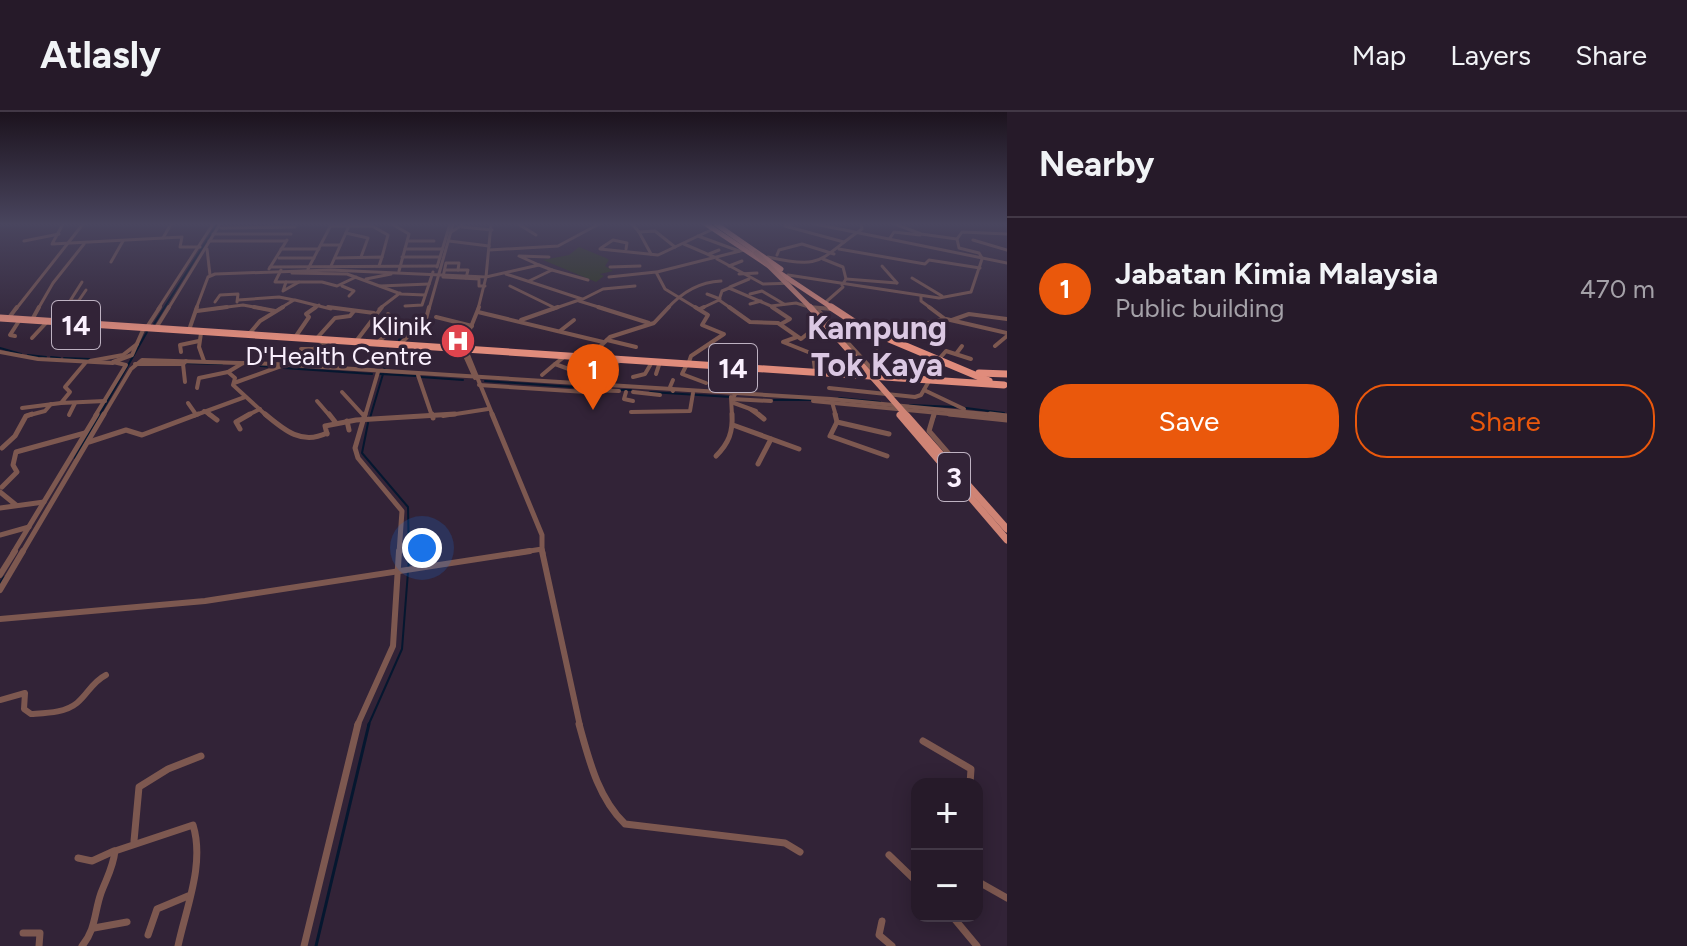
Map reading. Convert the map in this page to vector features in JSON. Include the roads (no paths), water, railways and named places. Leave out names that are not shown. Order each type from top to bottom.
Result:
[{"type":"highway","points":[[765,263],[833,309],[879,335],[1002,386]]},
{"type":"highway","points":[[775,263],[879,335]]},
{"type":"highway","name":"14","points":[[8,316],[46,323],[448,347]]},
{"type":"highway","name":"14","points":[[8,316],[149,329],[200,337],[247,334],[357,340],[377,345],[401,343],[448,347]]},
{"type":"highway","points":[[448,347],[465,348]]},
{"type":"highway","points":[[448,347],[465,348]]},
{"type":"highway","name":"14","points":[[465,348],[688,363]]},
{"type":"highway","name":"14","points":[[482,350],[591,355],[1002,386]]},
{"type":"highway","points":[[940,361],[986,375],[1007,374]]},
{"type":"highway","points":[[939,379],[963,376],[940,361]]},
{"type":"highway","name":"14","points":[[722,366],[886,375],[1002,386]]},
{"type":"highway","points":[[756,366],[778,371]]},
{"type":"highway","points":[[957,366],[1002,386]]},
{"type":"main road","name":"3","points":[[765,263],[790,284],[1007,540]]},
{"type":"main road","points":[[904,416],[1007,529]]},
{"type":"street","points":[[15,336],[10,335],[8,316],[51,263]]},
{"type":"street","points":[[31,320],[69,263]]},
{"type":"street","points":[[149,329],[191,263]]},
{"type":"street","points":[[61,403],[70,392],[65,387],[90,360],[123,355],[136,344],[195,263]]},
{"type":"street","points":[[189,330],[210,275],[207,263]]},
{"type":"street","points":[[270,268],[273,263]]},
{"type":"street","points":[[309,268],[312,263]]},
{"type":"street","points":[[330,270],[333,263]]},
{"type":"street","points":[[399,269],[401,263]]},
{"type":"street","points":[[401,343],[426,319],[439,263]]},
{"type":"street","points":[[405,306],[421,305],[441,263]]},
{"type":"street","points":[[487,263],[485,286],[465,348],[542,535],[542,549],[574,707],[598,785],[613,818],[625,824],[785,843],[800,852]]},
{"type":"street","points":[[534,263],[588,280]]},
{"type":"street","points":[[638,263],[647,272]]},
{"type":"street","points":[[609,277],[699,263]]},
{"type":"street","points":[[723,263],[738,274],[773,289],[796,283]]},
{"type":"street","points":[[728,266],[737,263]]},
{"type":"street","points":[[827,301],[846,279],[843,267],[831,263]]},
{"type":"street","points":[[948,263],[980,268]]},
{"type":"street","points":[[788,275],[843,286],[944,298],[971,292],[981,263]]},
{"type":"street","points":[[466,277],[486,277],[539,265]]},
{"type":"street","points":[[330,270],[379,266],[399,269]]},
{"type":"street","points":[[610,267],[640,266]]},
{"type":"street","points":[[689,266],[696,272]]},
{"type":"street","points":[[882,266],[897,283],[897,290]]},
{"type":"street","points":[[672,267],[682,274]]},
{"type":"street","points":[[210,275],[270,268],[309,268],[356,277],[400,293],[425,295]]},
{"type":"street","points":[[270,268],[280,271],[438,271],[479,279],[479,286],[485,286]]},
{"type":"street","points":[[280,271],[309,268]]},
{"type":"street","points":[[364,280],[385,274],[468,270],[466,277]]},
{"type":"street","points":[[528,281],[552,270]]},
{"type":"street","points":[[280,271],[275,282],[341,286],[354,290],[349,296]]},
{"type":"street","points":[[656,272],[665,289],[709,317],[702,325],[724,334],[691,356],[682,374],[706,383]]},
{"type":"street","points":[[505,273],[651,324]]},
{"type":"street","points":[[738,274],[757,273]]},
{"type":"street","points":[[521,320],[603,289],[634,287],[623,275]]},
{"type":"street","points":[[341,286],[356,277]]},
{"type":"street","points":[[912,278],[944,298]]},
{"type":"street","points":[[700,309],[718,300],[722,291],[749,279]]},
{"type":"street","points":[[846,279],[897,283]]},
{"type":"street","points":[[591,355],[605,341],[651,324],[679,298],[706,282],[721,281]]},
{"type":"street","points":[[79,301],[70,302],[82,282]]},
{"type":"street","points":[[286,282],[284,292],[299,282]]},
{"type":"street","points":[[380,286],[429,284]]},
{"type":"street","points":[[510,286],[555,308]]},
{"type":"street","points":[[529,293],[544,287]]},
{"type":"street","points":[[729,288],[762,300],[790,319],[781,324]]},
{"type":"street","points":[[65,321],[86,290]]},
{"type":"street","points":[[748,294],[760,291],[818,310],[833,309]]},
{"type":"street","points":[[357,340],[374,313],[400,293]]},
{"type":"street","points":[[215,302],[222,294],[238,294],[235,307]]},
{"type":"street","points":[[707,294],[750,322],[764,318],[793,330],[797,337]]},
{"type":"street","points":[[921,296],[921,301],[946,319]]},
{"type":"street","points":[[238,300],[279,297],[320,304],[330,309],[374,313]]},
{"type":"street","points":[[775,297],[785,304]]},
{"type":"street","points":[[247,334],[294,300]]},
{"type":"street","points":[[718,300],[727,308]]},
{"type":"street","points":[[750,304],[762,300]]},
{"type":"street","points":[[771,306],[793,303]]},
{"type":"street","points":[[296,336],[309,317],[306,314],[320,304]]},
{"type":"street","points":[[197,311],[235,307],[276,311]]},
{"type":"street","points":[[818,310],[871,368],[886,375]]},
{"type":"street","points":[[317,338],[335,318],[350,316],[354,311]]},
{"type":"street","points":[[478,312],[636,347]]},
{"type":"street","points":[[377,345],[401,322],[388,314]]},
{"type":"street","points":[[952,320],[969,314],[1007,322]]},
{"type":"street","points":[[436,317],[472,326]]},
{"type":"street","points":[[877,348],[874,341],[879,335],[946,319],[1007,334],[995,346]]},
{"type":"street","points":[[560,331],[574,320]]},
{"type":"street","points":[[998,330],[1007,322]]},
{"type":"street","points":[[32,338],[46,323]]},
{"type":"street","points":[[815,370],[813,354],[783,342],[797,337],[804,339],[817,326]]},
{"type":"street","points":[[568,343],[577,335]]},
{"type":"street","points":[[181,352],[180,345],[200,337],[208,376]]},
{"type":"street","points":[[233,384],[283,366],[328,341]]},
{"type":"street","points":[[113,363],[130,357],[136,344]]},
{"type":"street","points":[[956,354],[962,346]]},
{"type":"street","points":[[301,349],[318,349]]},
{"type":"street","points":[[940,361],[944,351],[971,359]]},
{"type":"street","points":[[0,352],[131,366],[205,362],[476,378],[545,386]]},
{"type":"street","points":[[542,375],[565,356]]},
{"type":"street","points":[[591,388],[621,360]]},
{"type":"street","points":[[656,362],[656,374]]},
{"type":"street","points":[[633,377],[645,374],[656,362]]},
{"type":"street","points":[[184,363],[185,382]]},
{"type":"street","points":[[350,370],[358,363]]},
{"type":"street","points":[[197,388],[198,379],[228,372],[242,364]]},
{"type":"street","points":[[555,364],[599,380]]},
{"type":"street","points":[[0,575],[88,443],[105,401],[131,366]]},
{"type":"street","points":[[0,590],[131,366]]},
{"type":"street","points":[[716,456],[726,446],[733,425],[730,415],[733,396],[743,379],[722,366]]},
{"type":"street","points":[[228,372],[235,376],[233,384]]},
{"type":"street","points":[[304,946],[353,736],[393,646],[397,621],[402,511],[355,452],[378,372]]},
{"type":"street","points":[[418,375],[433,418]]},
{"type":"street","points":[[672,390],[673,380]]},
{"type":"street","points":[[829,388],[910,397],[924,390],[929,381]]},
{"type":"street","points":[[233,384],[245,397],[300,438],[313,440],[327,433],[324,427],[347,421],[364,418],[433,418],[488,409]]},
{"type":"street","points":[[724,384],[733,396],[764,419]]},
{"type":"street","points":[[479,385],[672,390],[1007,418]]},
{"type":"street","points":[[624,390],[625,400],[633,401]]},
{"type":"street","points":[[924,390],[968,413]]},
{"type":"street","points":[[643,391],[660,395]]},
{"type":"street","points":[[342,392],[364,418]]},
{"type":"street","points":[[631,412],[689,412],[693,394]]},
{"type":"street","points":[[88,443],[126,430],[137,436],[145,434],[245,397]]},
{"type":"street","points":[[22,408],[105,401]]},
{"type":"street","points":[[317,401],[336,423]]},
{"type":"street","points":[[832,401],[837,422],[830,436],[887,456]]},
{"type":"street","points":[[69,415],[76,402]]},
{"type":"street","points":[[188,403],[195,413]]},
{"type":"street","points":[[2,448],[15,436],[26,416],[45,411],[51,404]]},
{"type":"street","points":[[750,408],[756,411]]},
{"type":"street","points":[[240,429],[235,423],[260,409]]},
{"type":"street","points":[[934,410],[929,431],[962,469]]},
{"type":"street","points":[[204,411],[217,420]]},
{"type":"street","points":[[347,421],[349,430]]},
{"type":"street","points":[[837,422],[889,434]]},
{"type":"street","points":[[733,425],[799,449]]},
{"type":"street","points":[[16,505],[1,490],[17,472],[13,465],[16,452],[90,432]]},
{"type":"street","points":[[758,464],[771,439]]},
{"type":"street","points":[[0,508],[50,500]]},
{"type":"street","points":[[0,535],[30,526]]},
{"type":"street","points":[[0,619],[205,601],[542,549]]},
{"type":"street","points":[[0,700],[25,693],[24,709],[34,714],[68,708],[78,702],[87,688],[106,675]]},
{"type":"street","points":[[923,741],[965,764],[973,772],[972,778]]},
{"type":"street","points":[[134,841],[139,787],[168,769],[201,756]]},
{"type":"street","points":[[78,858],[92,861],[134,841],[190,825],[195,827],[195,858],[178,946]]},
{"type":"street","points":[[82,946],[94,928],[101,893],[113,870],[115,851]]},
{"type":"street","points":[[889,855],[911,876]]},
{"type":"street","points":[[983,884],[1007,898]]},
{"type":"street","points":[[148,935],[157,909],[189,896]]},
{"type":"street","points":[[882,921],[879,935],[892,946]]},
{"type":"street","points":[[94,928],[127,922]]},
{"type":"street","points":[[957,922],[977,946]]},
{"type":"street","points":[[23,933],[40,933],[39,946]]},
{"type":"waterway","points":[[154,324],[192,263]]},
{"type":"waterway","points":[[399,340],[416,325]]},
{"type":"waterway","points":[[75,458],[147,332]]},
{"type":"waterway","points":[[0,348],[21,354]]},
{"type":"waterway","points":[[384,371],[388,349]]},
{"type":"waterway","points":[[28,355],[46,357]]},
{"type":"waterway","points":[[51,357],[60,358]]},
{"type":"waterway","points":[[64,358],[89,359]]},
{"type":"waterway","points":[[184,363],[222,364]]},
{"type":"waterway","points":[[248,365],[274,367]]},
{"type":"waterway","points":[[284,368],[372,374]]},
{"type":"waterway","points":[[370,418],[383,374]]},
{"type":"waterway","points":[[383,374],[416,376]]},
{"type":"waterway","points":[[421,377],[463,380]]},
{"type":"waterway","points":[[485,381],[588,388]]},
{"type":"waterway","points":[[618,390],[631,390]]},
{"type":"waterway","points":[[650,392],[731,397]]},
{"type":"waterway","points":[[839,398],[880,402]]},
{"type":"waterway","points":[[774,400],[811,400]]},
{"type":"waterway","points":[[910,405],[956,407]]},
{"type":"waterway","points":[[966,408],[1004,413]]},
{"type":"waterway","points":[[368,423],[362,453],[408,507],[409,559],[402,649],[368,726]]},
{"type":"waterway","points":[[0,583],[4,577]]},
{"type":"waterway","points":[[316,946],[369,724]]},
{"type":"place","name":"Klinik D'Health Centre","points":[[458,341]]},
{"type":"place","name":"Jabatan Kimia Malaysia","points":[[593,410]]},
{"type":"district","name":"Kampung Tok Kaya","points":[[877,346]]}]
